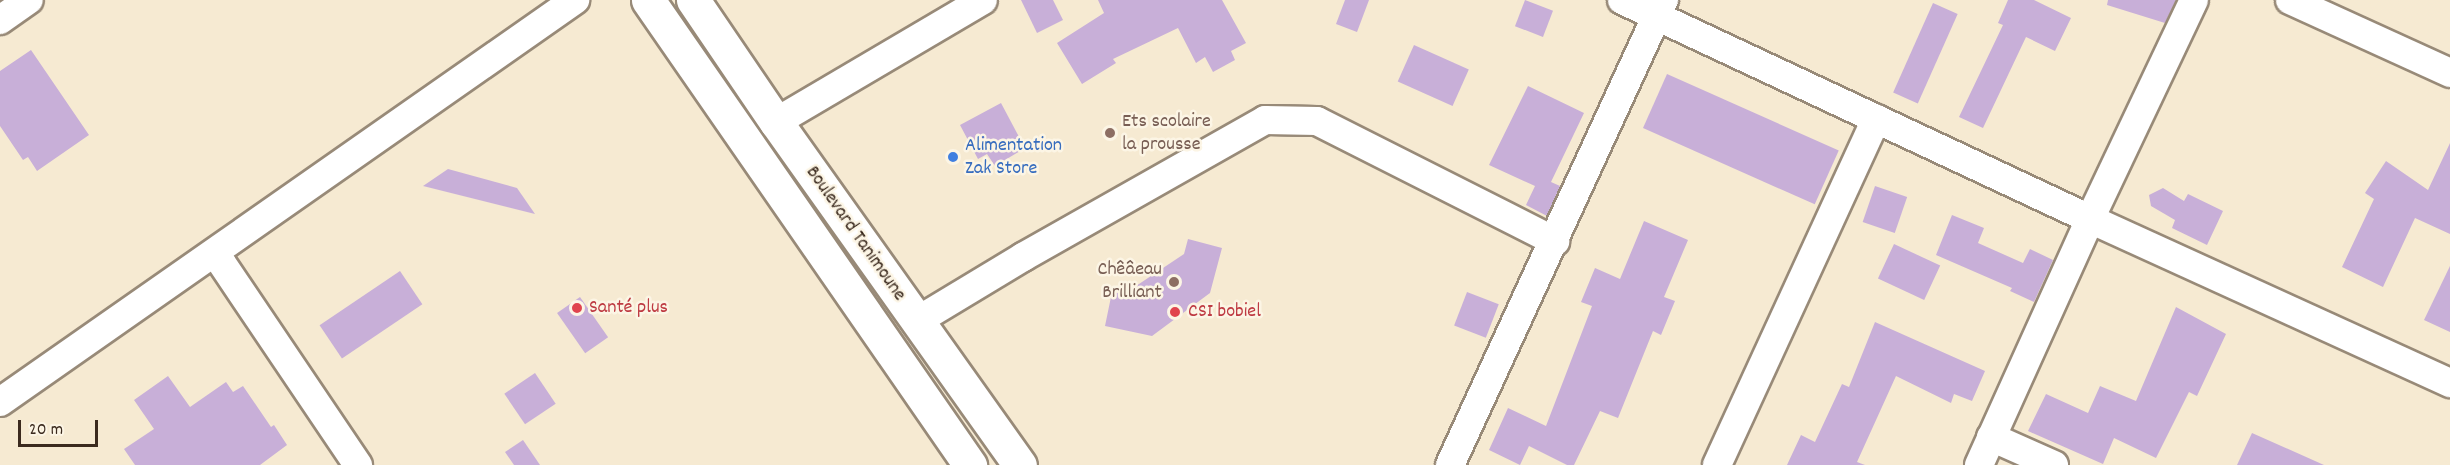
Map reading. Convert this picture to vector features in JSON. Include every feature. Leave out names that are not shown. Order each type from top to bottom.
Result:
[{"type":"main road","name":"Boulevard Tanimoune","points":[[648,0],[970,465]]},
{"type":"main road","name":"Boulevard Tanimoune","points":[[693,0],[776,122],[1020,465]]},
{"type":"street","points":[[0,21],[29,0]]},
{"type":"street","points":[[0,402],[575,0]]},
{"type":"street","points":[[776,122],[983,0]]},
{"type":"street","points":[[1622,0],[1660,8],[1875,119],[2450,383]]},
{"type":"street","points":[[1979,465],[2090,219],[2194,0]]},
{"type":"street","points":[[2290,0],[2450,73]]},
{"type":"street","points":[[1459,462],[1660,8]]},
{"type":"street","points":[[1717,465],[1875,119]]},
{"type":"street","points":[[917,321],[1023,257],[1265,120],[1317,121],[1555,241]]},
{"type":"street","points":[[215,253],[358,465]]},
{"type":"street","points":[[1991,437],[2054,465]]},
{"type":"building","points":[[1021,0],[1053,0],[1063,20],[1037,33]]},
{"type":"building","points":[[1098,0],[1222,0],[1246,43],[1231,51],[1235,60],[1213,72],[1205,57],[1196,63],[1178,28],[1113,59],[1116,63],[1082,84],[1057,43],[1104,13]]},
{"type":"building","points":[[1345,0],[1369,0],[1357,32],[1336,24]]},
{"type":"building","points":[[1525,0],[1553,11],[1543,37],[1515,26]]},
{"type":"building","points":[[2008,0],[2034,0],[2071,18],[2055,51],[2026,37],[1983,128],[1959,117],[2003,25],[1998,23]]},
{"type":"building","points":[[2108,0],[2176,0],[2165,23],[2107,5]]},
{"type":"building","points":[[1933,3],[1958,14],[1918,104],[1893,93]]},
{"type":"building","points":[[1414,45],[1469,69],[1453,106],[1398,82]]},
{"type":"building","points":[[31,50],[89,135],[37,171],[28,157],[23,160],[0,126],[0,71]]},
{"type":"building","points":[[1667,74],[1839,150],[1815,204],[1643,128]]},
{"type":"building","points":[[1528,86],[1584,113],[1551,182],[1560,186],[1547,216],[1526,205],[1535,186],[1489,165]]},
{"type":"building","points":[[1001,103],[1025,148],[995,166],[987,154],[978,159],[960,125]]},
{"type":"building","points":[[2450,143],[2450,234],[2415,218],[2383,287],[2342,267],[2374,199],[2365,193],[2386,161],[2428,190]]},
{"type":"building","points":[[448,169],[517,188],[535,214],[423,186]]},
{"type":"building","points":[[1875,186],[1907,197],[1895,233],[1863,222]]},
{"type":"building","points":[[2163,188],[2184,201],[2188,194],[2223,211],[2207,245],[2172,228],[2175,220],[2151,206],[2149,195]]},
{"type":"building","points":[[1952,215],[1984,228],[1978,243],[2023,263],[2030,249],[2053,260],[2034,302],[2010,291],[2012,288],[1936,255]]},
{"type":"building","points":[[1644,221],[1688,240],[1664,297],[1675,301],[1661,335],[1653,331],[1618,418],[1600,411],[1574,465],[1567,465],[1529,446],[1520,465],[1489,450],[1508,408],[1546,426],[1592,306],[1581,302],[1595,268],[1620,279]]},
{"type":"building","points":[[1188,239],[1222,248],[1210,293],[1152,336],[1105,326],[1112,292],[1124,294],[1184,254]]},
{"type":"building","points":[[1894,244],[1940,266],[1924,300],[1878,278]]},
{"type":"building","points":[[2450,266],[2450,332],[2424,320]]},
{"type":"building","points":[[400,271],[422,304],[342,358],[320,325]]},
{"type":"building","points":[[1467,292],[1499,304],[1486,338],[1454,326]]},
{"type":"building","points":[[580,297],[608,337],[585,353],[557,313]]},
{"type":"building","points":[[2176,307],[2226,334],[2197,396],[2189,392],[2156,458],[2114,438],[2103,464],[2028,431],[2046,394],[2088,413],[2100,386],[2136,401]]},
{"type":"building","points":[[1875,322],[1985,371],[1972,401],[1954,394],[1951,403],[1896,376],[1857,462],[1865,465],[1787,465],[1801,435],[1815,442],[1842,384],[1849,387]]},
{"type":"building","points":[[535,373],[556,404],[525,424],[504,394]]},
{"type":"building","points":[[168,376],[190,407],[226,382],[233,392],[243,386],[271,427],[274,425],[287,445],[260,465],[135,465],[124,449],[154,429],[134,400]]},
{"type":"building","points":[[2252,433],[2324,465],[2237,465]]},
{"type":"building","points":[[523,440],[540,465],[514,465],[505,452]]},
{"type":"place","name":"Ets scolaire la prousse","points":[[1110,133]]},
{"type":"place","name":"Alimentation Zak Store","points":[[953,157]]},
{"type":"place","name":"Chêâeau Brilliant","points":[[1174,282]]},
{"type":"place","name":"Santé plus","points":[[577,308]]},
{"type":"place","name":"CSI bobiel","points":[[1175,312]]}]
